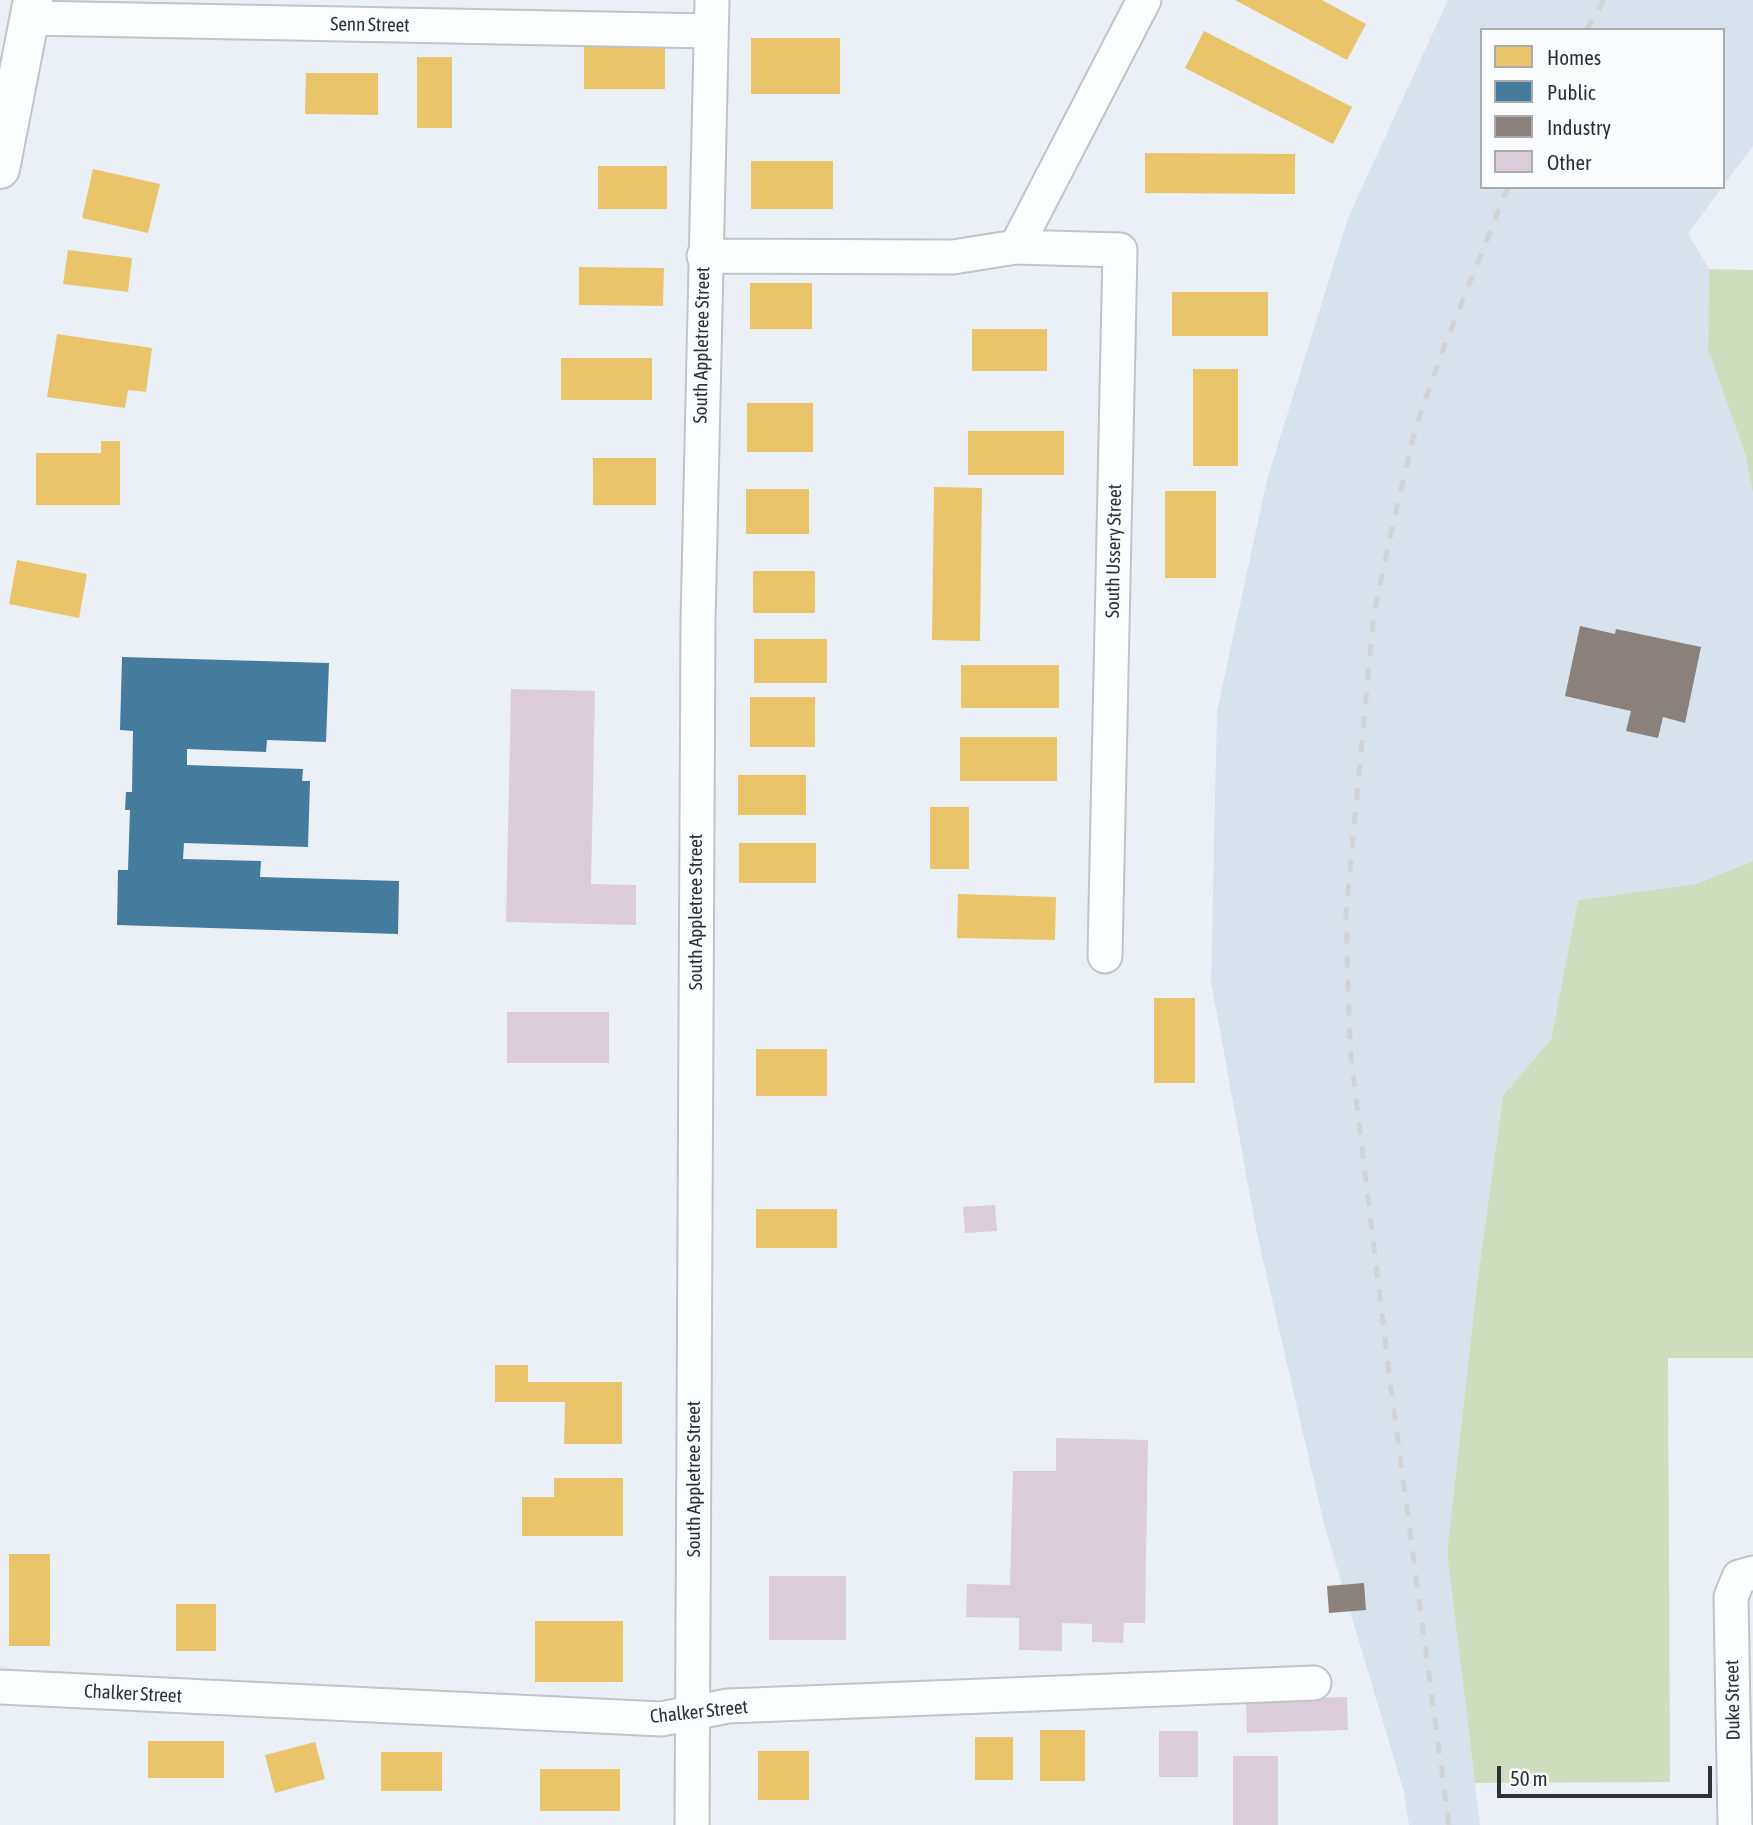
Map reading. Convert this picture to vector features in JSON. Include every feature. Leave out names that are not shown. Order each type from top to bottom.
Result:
[{"type":"street","points":[[1016,247],[1144,0]]},
{"type":"street","points":[[0,169],[31,9]]},
{"type":"street","name":"Senn Street","points":[[31,9],[711,15]]},
{"type":"street","name":"South Appletree Street","points":[[692,1825],[698,622],[711,15]]},
{"type":"street","name":"South Ussery Street","points":[[704,256],[953,257],[1016,247],[1120,250],[1105,956]]},
{"type":"street","name":"Duke Street","points":[[1734,1825],[1731,1597],[1746,1575]]},
{"type":"street","name":"Chalker Street","points":[[0,1687],[661,1719],[728,1706],[1314,1683]]},
{"type":"shaded area","points":[[1448,0],[1753,0],[1753,146],[1725,183],[1725,28],[1480,28],[1480,189],[1721,189],[1688,234],[1709,269],[1708,349],[1746,457],[1753,494],[1753,861],[1696,884],[1578,900],[1551,1039],[1503,1096],[1478,1276],[1447,1553],[1480,1825],[1409,1825],[1404,1792],[1324,1524],[1257,1234],[1211,981],[1217,711],[1267,480],[1348,218]]},
{"type":"green space","points":[[1709,269],[1753,270],[1753,494],[1746,457],[1708,349]]},
{"type":"green space","points":[[1753,861],[1753,1358],[1668,1358],[1670,1782],[1475,1783],[1447,1553],[1478,1276],[1503,1096],[1551,1039],[1578,900],[1696,884]]},
{"type":"building: Homes","points":[[1235,0],[1322,0],[1366,24],[1347,60]]},
{"type":"building: Homes","points":[[1204,31],[1352,107],[1333,144],[1185,68]]},
{"type":"building: Homes","points":[[751,38],[840,38],[840,94],[751,94]]},
{"type":"building: Homes","points":[[584,46],[665,46],[665,89],[584,89]]},
{"type":"building: Homes","points":[[417,57],[452,57],[452,128],[417,128]]},
{"type":"building: Homes","points":[[306,73],[378,73],[378,115],[305,114]]},
{"type":"building: Homes","points":[[1145,153],[1295,154],[1295,194],[1145,193]]},
{"type":"building: Homes","points":[[751,161],[833,161],[833,209],[751,209]]},
{"type":"building: Homes","points":[[598,166],[667,166],[667,209],[598,209]]},
{"type":"building: Homes","points":[[93,169],[160,184],[148,233],[82,218]]},
{"type":"building: Homes","points":[[68,250],[132,258],[128,292],[63,284]]},
{"type":"building: Homes","points":[[579,267],[664,268],[663,306],[579,305]]},
{"type":"building: Homes","points":[[750,283],[812,283],[812,329],[750,329]]},
{"type":"building: Homes","points":[[1172,292],[1268,292],[1268,336],[1172,336]]},
{"type":"building: Homes","points":[[972,329],[1047,329],[1047,371],[972,371]]},
{"type":"building: Homes","points":[[57,334],[152,348],[146,392],[128,390],[125,408],[47,397]]},
{"type":"building: Homes","points":[[561,358],[652,358],[652,400],[561,400]]},
{"type":"building: Homes","points":[[1193,369],[1238,369],[1238,466],[1193,466]]},
{"type":"building: Homes","points":[[747,403],[813,403],[813,452],[747,452]]},
{"type":"building: Homes","points":[[968,431],[1064,431],[1064,475],[968,475]]},
{"type":"building: Homes","points":[[101,441],[120,441],[120,505],[36,505],[36,453],[101,453]]},
{"type":"building: Homes","points":[[593,458],[656,458],[656,505],[593,505]]},
{"type":"building: Homes","points":[[934,487],[982,488],[980,641],[932,640]]},
{"type":"building: Homes","points":[[746,489],[809,489],[809,534],[746,534]]},
{"type":"building: Homes","points":[[1165,491],[1216,491],[1216,578],[1165,578]]},
{"type":"building: Homes","points":[[17,560],[87,574],[79,618],[9,604]]},
{"type":"building: Homes","points":[[753,571],[815,571],[815,613],[753,613]]},
{"type":"building: Homes","points":[[754,639],[827,639],[827,683],[754,683]]},
{"type":"building: Homes","points":[[961,665],[1059,665],[1059,708],[961,708]]},
{"type":"building: Homes","points":[[750,697],[815,697],[815,747],[750,747]]},
{"type":"building: Homes","points":[[960,737],[1057,737],[1057,781],[960,781]]},
{"type":"building: Homes","points":[[738,775],[806,775],[806,815],[738,815]]},
{"type":"building: Homes","points":[[930,807],[969,807],[969,869],[930,869]]},
{"type":"building: Homes","points":[[739,843],[816,843],[816,883],[739,883]]},
{"type":"building: Homes","points":[[958,894],[1056,897],[1055,940],[957,938]]},
{"type":"building: Homes","points":[[1154,998],[1195,998],[1195,1083],[1154,1083]]},
{"type":"building: Homes","points":[[756,1049],[827,1049],[827,1096],[756,1096]]},
{"type":"building: Homes","points":[[756,1209],[837,1209],[837,1248],[756,1248]]},
{"type":"building: Homes","points":[[495,1365],[528,1365],[528,1382],[622,1382],[622,1444],[564,1444],[565,1402],[495,1402]]},
{"type":"building: Homes","points":[[554,1478],[623,1478],[623,1536],[522,1536],[522,1497],[554,1497]]},
{"type":"building: Homes","points":[[9,1554],[50,1554],[50,1646],[9,1646]]},
{"type":"building: Homes","points":[[176,1604],[216,1604],[216,1651],[176,1651]]},
{"type":"building: Homes","points":[[535,1621],[623,1621],[623,1682],[535,1682]]},
{"type":"building: Homes","points":[[1040,1730],[1085,1730],[1085,1781],[1040,1781]]},
{"type":"building: Homes","points":[[975,1737],[1013,1737],[1013,1780],[975,1780]]},
{"type":"building: Homes","points":[[148,1741],[224,1741],[224,1778],[148,1778]]},
{"type":"building: Homes","points":[[315,1742],[325,1779],[275,1793],[265,1755]]},
{"type":"building: Homes","points":[[758,1751],[809,1751],[809,1800],[758,1800]]},
{"type":"building: Homes","points":[[381,1752],[442,1752],[442,1791],[381,1791]]},
{"type":"building: Homes","points":[[540,1769],[620,1769],[620,1811],[540,1811]]},
{"type":"building: Public","points":[[122,657],[329,663],[326,742],[267,740],[266,752],[187,749],[187,765],[303,769],[302,781],[310,781],[308,847],[184,843],[183,859],[261,861],[260,877],[399,881],[398,934],[117,925],[118,870],[128,870],[130,810],[125,810],[126,792],[132,792],[133,731],[120,730]]},
{"type":"building: Industry","points":[[1580,626],[1615,634],[1616,629],[1701,647],[1685,723],[1663,717],[1658,738],[1626,731],[1631,711],[1565,696]]},
{"type":"building: Industry","points":[[1364,1583],[1366,1610],[1329,1613],[1327,1586]]},
{"type":"building: Other","points":[[511,689],[595,691],[591,884],[636,885],[636,925],[506,922]]},
{"type":"building: Other","points":[[507,1012],[609,1012],[609,1063],[507,1063]]},
{"type":"building: Other","points":[[995,1205],[997,1231],[965,1233],[963,1207]]},
{"type":"building: Other","points":[[1056,1438],[1148,1440],[1145,1623],[1124,1623],[1123,1643],[1092,1642],[1092,1624],[1062,1623],[1062,1651],[1019,1650],[1019,1618],[966,1617],[967,1584],[1010,1585],[1013,1471],[1056,1471]]},
{"type":"building: Other","points":[[769,1576],[846,1576],[846,1640],[769,1640]]},
{"type":"building: Other","points":[[1347,1697],[1348,1730],[1247,1733],[1246,1700]]},
{"type":"building: Other","points":[[1159,1731],[1198,1731],[1198,1777],[1159,1777]]},
{"type":"building: Other","points":[[1233,1756],[1278,1756],[1278,1825],[1233,1825]]},
{"type":"railway","points":[[1587,28],[1604,0]]},
{"type":"railway","points":[[1449,1825],[1390,1381],[1350,1048],[1346,913],[1374,612],[1396,511],[1416,426],[1444,347],[1507,189]]}]
